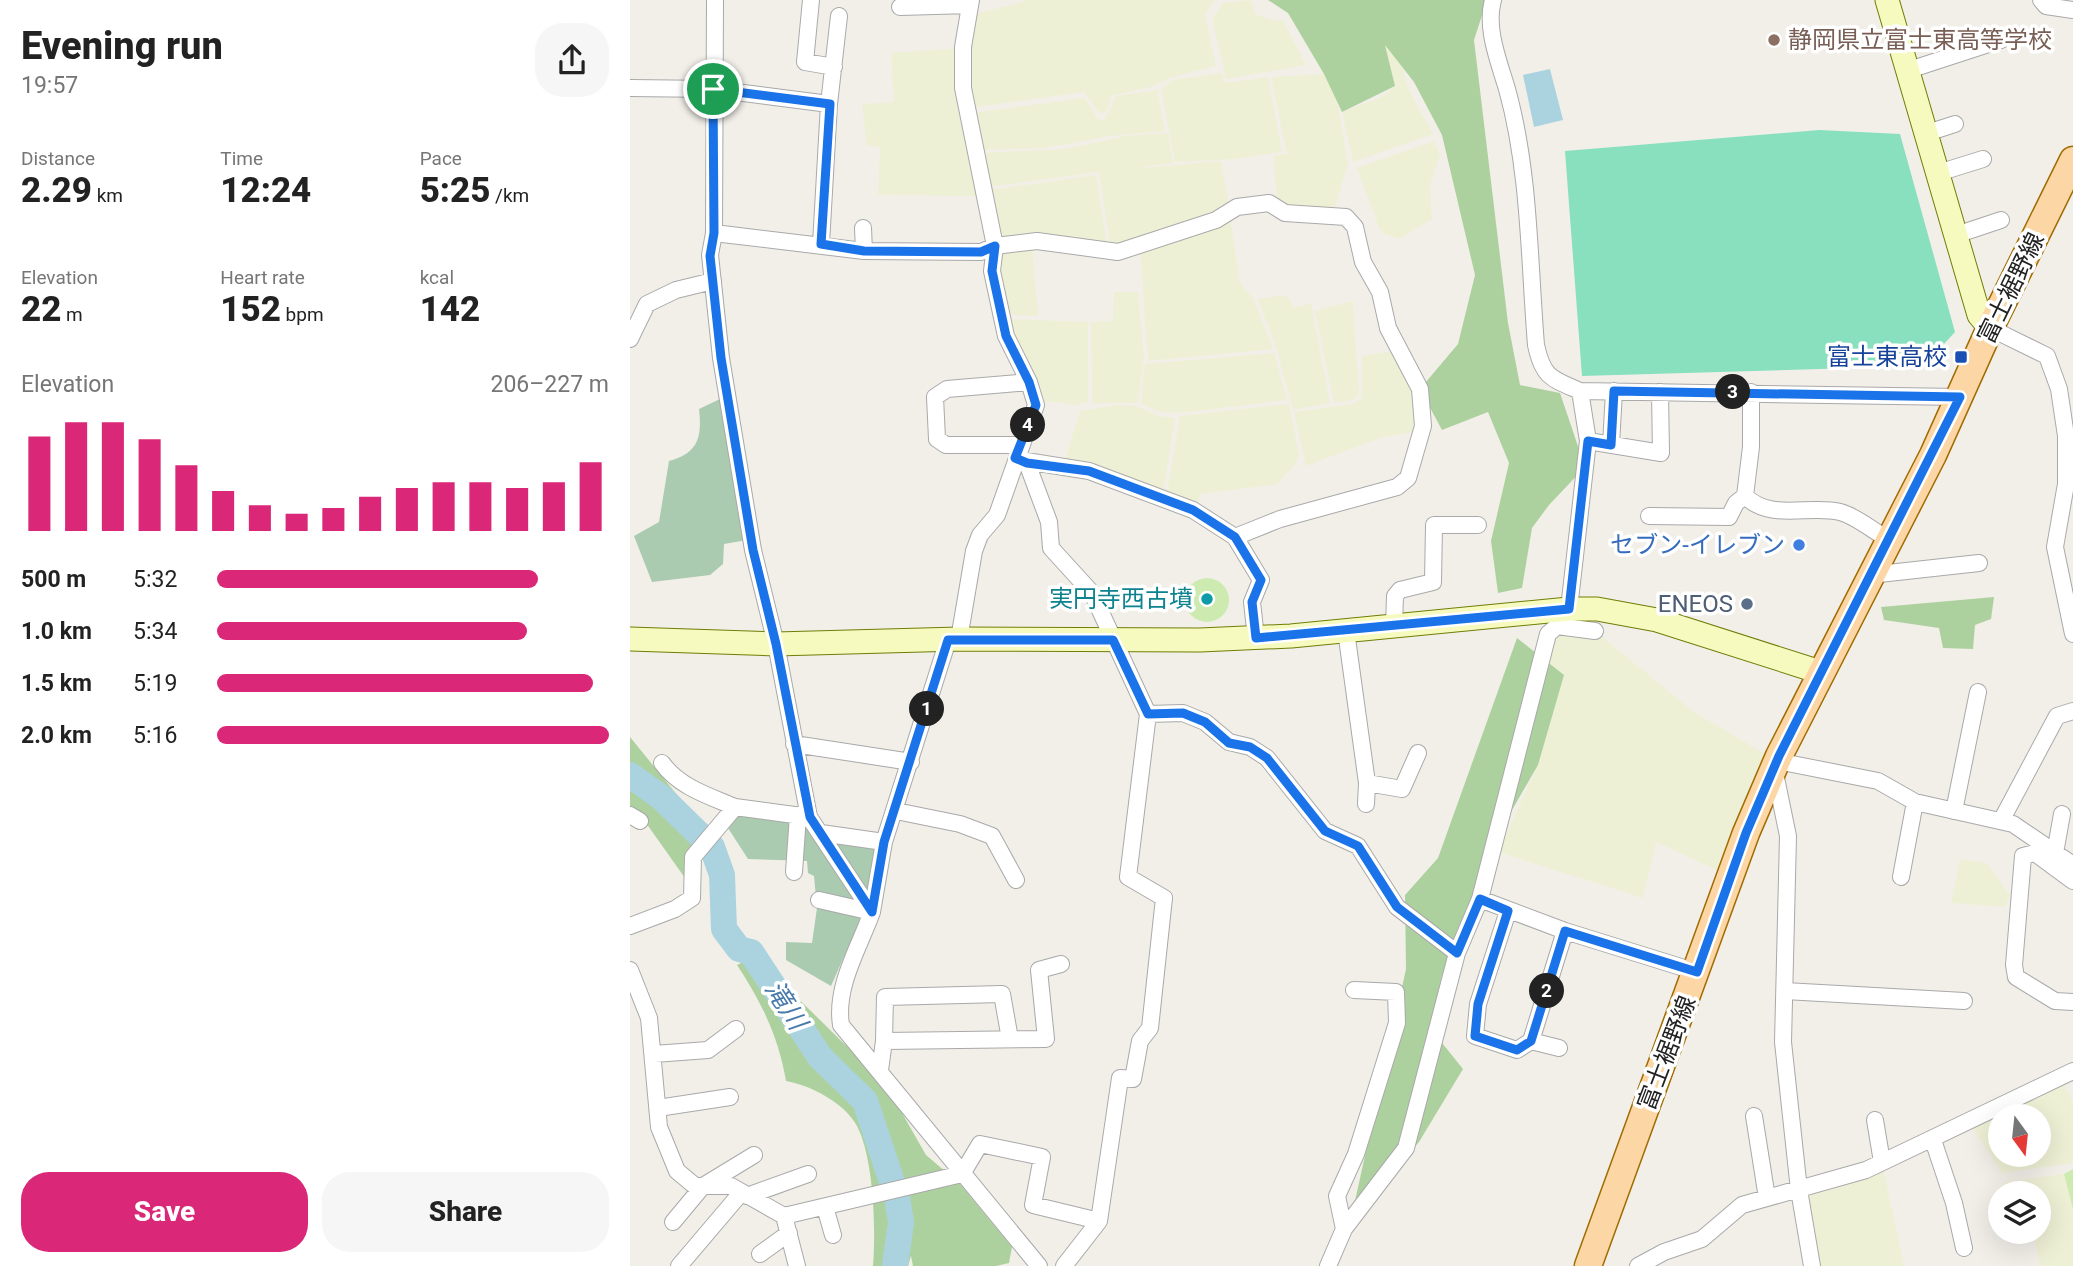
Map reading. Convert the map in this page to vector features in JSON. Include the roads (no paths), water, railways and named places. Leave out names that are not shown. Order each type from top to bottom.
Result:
[{"type":"main road","name":"富士裾野線","points":[[1588,1266],[1746,833],[1776,764],[1960,397],[1990,328],[2073,160]]},
{"type":"street","points":[[715,0],[714,233],[710,256],[721,358],[753,550],[776,644],[804,816],[794,872]]},
{"type":"street","points":[[811,0],[805,62],[834,67]]},
{"type":"street","points":[[1493,0],[1490,19],[1494,41],[1518,128],[1540,364],[1549,377],[1580,391],[1960,397]]},
{"type":"street","points":[[1887,0],[1979,315],[1990,328],[2047,356],[2059,389],[2066,436],[2066,484],[2055,547],[2073,634]]},
{"type":"street","points":[[2041,0],[2046,6],[2073,10]]},
{"type":"street","points":[[900,7],[971,3],[963,47],[963,88],[995,246],[992,271],[1006,336],[1029,382],[1036,405],[1021,455],[997,515],[979,535],[954,640],[884,842],[872,912],[838,1007],[841,1025],[1038,1266]]},
{"type":"street","points":[[821,244],[839,16]]},
{"type":"street","points":[[1909,70],[2001,40]]},
{"type":"street","points":[[630,88],[713,89],[830,104]]},
{"type":"street","points":[[1927,133],[1955,124]]},
{"type":"street","points":[[1938,173],[1983,159]]},
{"type":"street","points":[[714,233],[864,251],[981,252],[995,246],[1037,241],[1118,252],[1216,220],[1237,207],[1269,203],[1285,213],[1346,217],[1355,228],[1363,262],[1380,292],[1388,328],[1420,389],[1423,426],[1408,478],[1397,487],[1280,519],[1235,537]]},
{"type":"street","points":[[1956,235],[2001,220]]},
{"type":"street","points":[[863,228],[864,251]]},
{"type":"street","points":[[630,339],[647,304],[676,290],[713,281]]},
{"type":"street","points":[[1029,382],[947,389],[935,397],[937,439],[946,445],[1021,455],[1089,471],[1193,510],[1235,537],[1261,580],[1252,602],[1256,638]]},
{"type":"street","points":[[1328,1266],[1344,1228],[1406,1148],[1457,953],[1480,899],[1548,634],[1563,617],[1588,441],[1580,391]]},
{"type":"street","points":[[1611,445],[1614,391]]},
{"type":"street","points":[[1588,441],[1661,453],[1660,392]]},
{"type":"street","points":[[1649,516],[1729,517],[1736,503],[1745,496],[1752,447],[1751,392]]},
{"type":"street","points":[[1021,455],[1049,522],[1051,548],[1092,593],[1148,714],[1128,877],[1164,898],[1150,1028],[1140,1041],[1133,1079],[1120,1078],[1099,1222],[1063,1266]]},
{"type":"street","points":[[1745,496],[1751,502],[1787,512],[1840,512],[1888,539]]},
{"type":"street","points":[[1394,626],[1395,596],[1400,590],[1433,582],[1434,525],[1478,525]]},
{"type":"street","points":[[1870,575],[1979,563]]},
{"type":"street","points":[[630,639],[776,644],[1256,638],[1394,626],[1563,617],[1597,609],[1657,620],[1820,672]]},
{"type":"street","points":[[1563,617],[1595,631]]},
{"type":"street","points":[[1346,631],[1367,783],[1366,804]]},
{"type":"street","points":[[1954,811],[1978,692]]},
{"type":"street","points":[[2001,821],[2057,716],[2073,711]]},
{"type":"street","points":[[1148,714],[1183,713],[1205,722],[1229,743],[1250,747],[1267,758],[1325,831],[1358,846],[1397,907],[1457,953]]},
{"type":"street","points":[[794,744],[911,762]]},
{"type":"street","points":[[1367,783],[1402,789],[1418,753]]},
{"type":"street","points":[[662,763],[670,774],[685,785],[735,807],[804,816],[821,833],[872,912]]},
{"type":"street","points":[[1812,1266],[1799,1190],[1783,1042],[1788,836],[1777,797],[1776,764],[1878,781],[1915,802],[2013,824],[2073,865]]},
{"type":"street","points":[[1901,877],[1915,802]]},
{"type":"street","points":[[630,926],[676,908],[692,898],[693,857],[735,807]]},
{"type":"street","points":[[896,811],[960,824],[992,836],[1016,880]]},
{"type":"street","points":[[2055,853],[2062,814]]},
{"type":"street","points":[[821,833],[884,842]]},
{"type":"street","points":[[2073,881],[2035,853],[2023,856],[2014,965],[2016,976],[2055,1001],[2073,1002]]},
{"type":"street","points":[[1480,899],[1565,931],[1697,972]]},
{"type":"street","points":[[819,900],[872,912]]},
{"type":"street","points":[[1508,911],[1478,1004],[1475,1036],[1517,1050],[1531,1041],[1565,931]]},
{"type":"street","points":[[884,1041],[1046,1039],[1039,970],[1061,964]]},
{"type":"street","points":[[630,970],[649,1018],[658,1108],[667,1151],[677,1171],[695,1186],[731,1186],[784,1216],[962,1174],[980,1144],[1041,1157],[1033,1205],[1099,1222]]},
{"type":"street","points":[[1344,1228],[1337,1196],[1356,1154],[1398,1023],[1396,992],[1354,990]]},
{"type":"street","points":[[1785,991],[1964,1001]]},
{"type":"street","points":[[880,1070],[885,996],[1002,994],[1010,1039]]},
{"type":"street","points":[[654,1054],[708,1050],[736,1029]]},
{"type":"street","points":[[1531,1041],[1559,1048]]},
{"type":"street","points":[[1638,1266],[1664,1252],[1702,1239],[1742,1205],[1799,1190],[1882,1162],[2073,1071]]},
{"type":"street","points":[[658,1108],[730,1097]]},
{"type":"street","points":[[1754,1116],[1767,1198]]},
{"type":"street","points":[[1875,1120],[1882,1162]]},
{"type":"street","points":[[1933,1140],[1954,1203],[1964,1248]]},
{"type":"street","points":[[673,1222],[703,1186],[754,1155]]},
{"type":"street","points":[[679,1266],[744,1194],[808,1174]]},
{"type":"street","points":[[825,1207],[833,1235]]},
{"type":"street","points":[[784,1216],[797,1266]]},
{"type":"street","points":[[760,1254],[789,1233]]},
{"type":"water","points":[[1550,69],[1563,120],[1534,127],[1523,75]]},
{"type":"waterway","name":"滝川","points":[[630,775],[662,798],[712,847],[722,875],[724,929],[739,949],[751,952],[820,1057],[865,1101],[897,1197],[901,1222],[895,1266]]},
{"type":"place","name":"静岡県立富士東高等学校","points":[[1774,40]]},
{"type":"place","name":"富士東高校","points":[[1961,357]]},
{"type":"place","name":"セブン-イレブン","points":[[1799,545]]},
{"type":"place","name":"実円寺西古墳","points":[[1207,599]]},
{"type":"place","name":"ENEOS","points":[[1747,604]]}]
